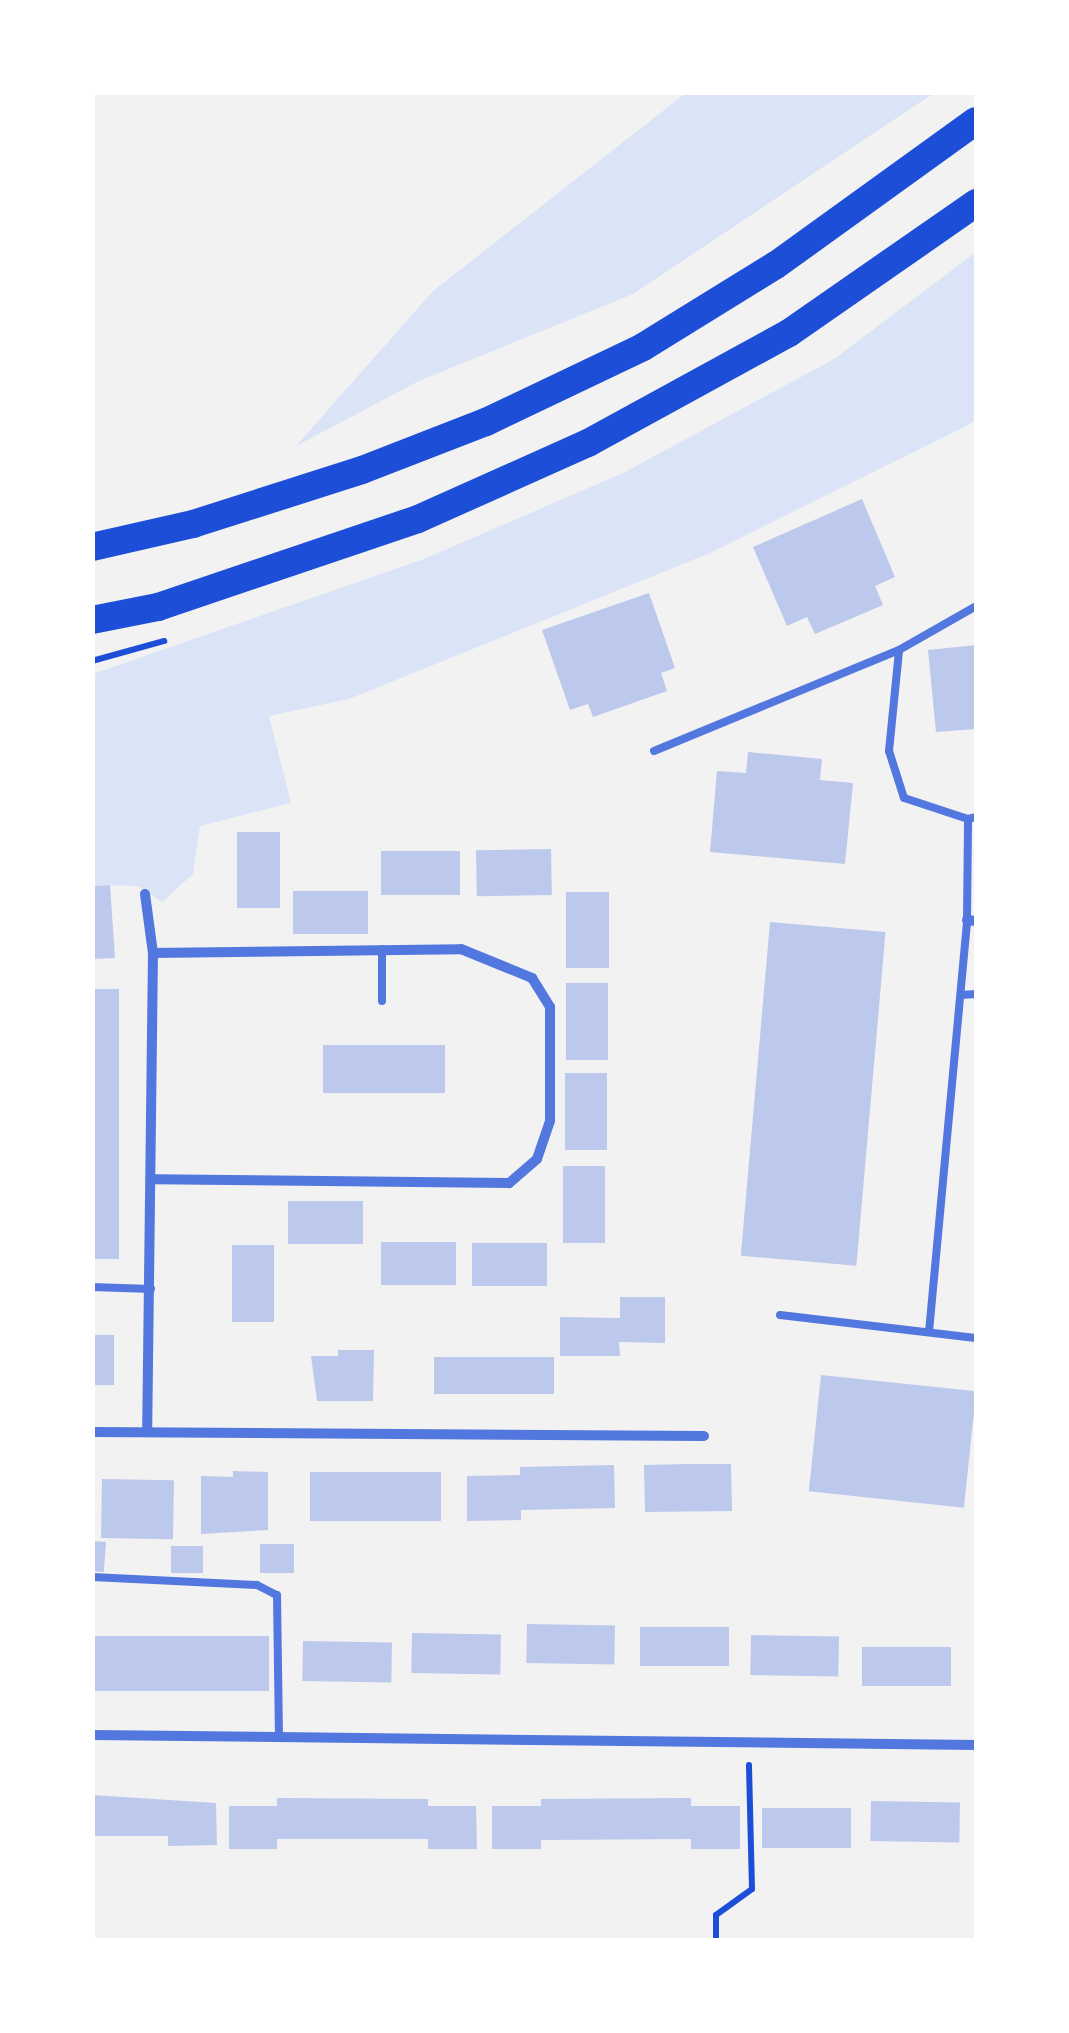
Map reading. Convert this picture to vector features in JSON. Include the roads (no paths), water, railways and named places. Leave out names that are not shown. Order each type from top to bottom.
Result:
[{"type":"highway","points":[[92,547],[194,524],[362,470],[486,422],[608,364],[776,265],[976,121]]},
{"type":"highway","points":[[92,620],[158,607],[418,518],[588,443],[789,333],[976,203]]},
{"type":"street","points":[[145,894],[153,953],[154,1180],[148,1432]]},
{"type":"street","points":[[153,953],[461,948],[532,978],[550,1008],[550,1121],[536,1159],[508,1183],[154,1180]]},
{"type":"street","points":[[92,1432],[704,1436]]},
{"type":"street","points":[[92,1735],[976,1745]]},
{"type":"lane","points":[[654,751],[898,650],[976,606]]},
{"type":"lane","points":[[898,650],[889,751],[904,798],[972,818],[972,920],[961,995],[929,1332]]},
{"type":"lane","points":[[382,949],[382,1001]]},
{"type":"lane","points":[[961,995],[976,994]]},
{"type":"lane","points":[[92,1286],[151,1289]]},
{"type":"lane","points":[[780,1316],[976,1338]]},
{"type":"lane","points":[[92,1577],[258,1586],[277,1595],[279,1738]]}]
